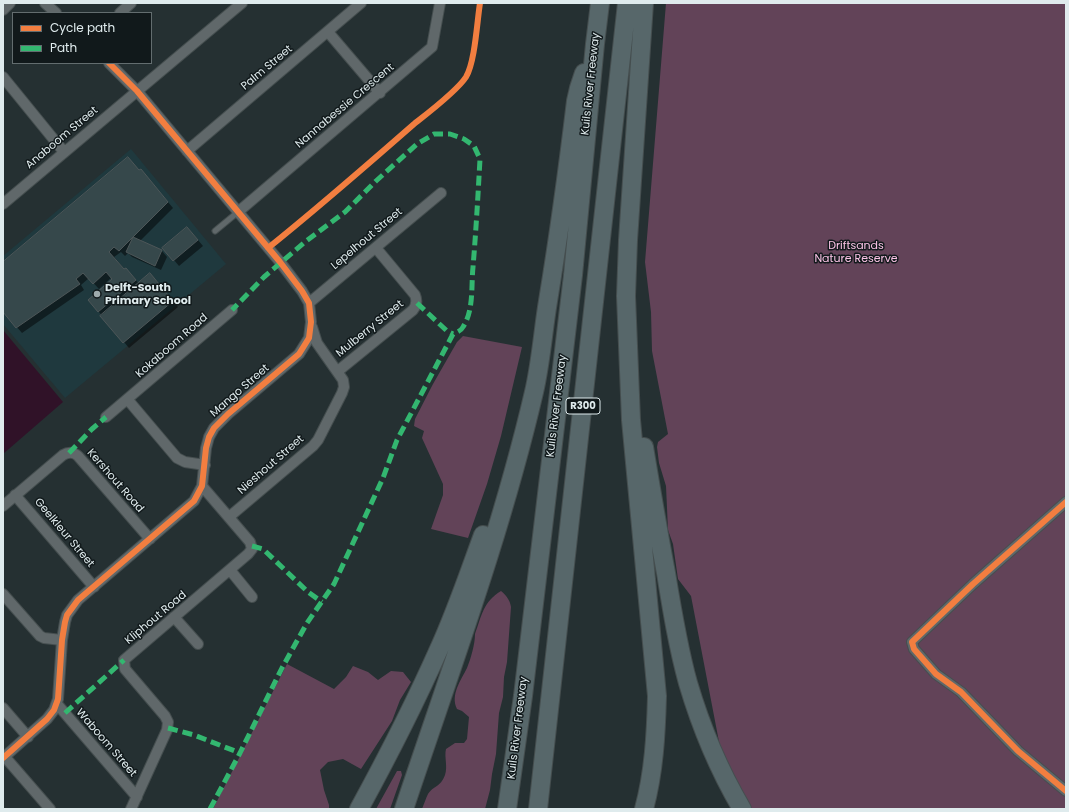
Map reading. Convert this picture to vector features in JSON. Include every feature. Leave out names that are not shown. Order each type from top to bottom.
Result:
[{"type":"highway","name":"Kuils River Freeway","points":[[507,809],[523,696],[573,275],[600,3]]},
{"type":"highway","name":"R300","points":[[538,809],[627,3]]},
{"type":"highway","points":[[644,3],[628,240],[626,296],[631,420],[657,696],[654,762],[644,809]]},
{"type":"highway","points":[[404,809],[452,668],[509,487],[535,390],[578,94],[595,44]]},
{"type":"highway","points":[[359,809],[416,700],[459,600],[491,512],[511,448],[524,403],[548,302]]},
{"type":"highway","points":[[629,359],[680,652],[698,714],[732,793],[742,809]]},
{"type":"street","points":[[3,10],[10,3]]},
{"type":"street","points":[[45,3],[55,12]]},
{"type":"street","points":[[121,12],[131,3]]},
{"type":"street","name":"Anaboom Street","points":[[5,198],[64,152],[242,3]]},
{"type":"street","name":"Palm Street","points":[[187,151],[361,3]]},
{"type":"street","name":"Nannabessie Crescent","points":[[238,212],[380,93],[432,47],[440,3]]},
{"type":"street","points":[[328,32],[380,93]]},
{"type":"street","name":"Mango Street","points":[[4,757],[51,715],[57,704],[59,694],[62,640],[67,615],[78,600],[194,501],[202,486],[208,437],[214,428],[228,414],[299,354],[309,338],[311,322],[309,303],[295,281],[137,91],[110,64]]},
{"type":"street","points":[[3,77],[64,152]]},
{"type":"street","name":"Lepelhout Street","points":[[309,303],[441,193]]},
{"type":"street","name":"Mulberry Street","points":[[338,371],[416,306],[417,298],[415,295],[376,248]]},
{"type":"street","name":"Kokaboom Road","points":[[106,418],[232,310]]},
{"type":"street","name":"Nieshout Street","points":[[229,517],[306,452],[318,440],[343,390],[343,380],[317,343],[311,322]]},
{"type":"street","points":[[128,400],[177,458],[185,462],[205,464]]},
{"type":"street","name":"Kershout Road","points":[[3,506],[63,455],[73,453],[78,456],[150,539]]},
{"type":"street","name":"Kliphout Road","points":[[131,809],[168,725],[165,716],[125,669],[124,660],[230,570],[250,552],[252,546],[202,486]]},
{"type":"street","name":"Geelkleur Street","points":[[15,495],[94,587]]},
{"type":"street","points":[[1066,502],[973,584],[912,642],[914,649],[936,674],[961,692],[1018,751],[1066,791]]},
{"type":"street","points":[[230,570],[252,597]]},
{"type":"street","points":[[3,594],[40,636],[44,638],[62,640]]},
{"type":"street","points":[[174,617],[198,644]]},
{"type":"street","name":"Waboom Street","points":[[57,704],[136,797]]},
{"type":"street","points":[[3,708],[28,737]]},
{"type":"street","points":[[4,757],[50,809]]},
{"type":"lane","points":[[215,231],[238,212]]},
{"type":"shaded area","name":"Delft-South Primary School","points":[[131,149],[226,264],[65,398],[3,324],[3,256]]},
{"type":"shaded area","points":[[3,330],[63,402],[3,454]]},
{"type":"green space","name":"Driftsands Nature Reserve","points":[[666,3],[1066,3],[1066,809],[738,809],[730,799],[691,596],[678,579],[673,544],[668,530],[666,486],[659,463],[657,447],[658,442],[668,434],[652,351],[651,312],[645,262]]},
{"type":"green space","points":[[463,336],[522,347],[501,436],[487,484],[468,538],[431,529],[443,495],[443,484],[422,438],[424,431],[414,426],[415,419],[433,384],[457,342]]},
{"type":"green space","points":[[501,591],[508,598],[511,607],[507,662],[504,677],[503,697],[499,713],[496,754],[485,809],[422,809],[428,794],[441,782],[445,775],[446,749],[455,743],[464,743],[467,739],[469,717],[457,709],[455,698],[457,688],[470,660],[474,647],[475,634],[484,610],[490,600]]},
{"type":"green space","points":[[287,664],[334,689],[346,677],[353,666],[368,672],[378,680],[391,671],[403,672],[411,682],[400,700],[392,721],[361,769],[343,759],[328,762],[320,770],[329,809],[213,809]]},
{"type":"green space","points":[[397,771],[401,771],[402,775],[390,809],[376,809]]},
{"type":"building","points":[[128,157],[139,170],[141,169],[168,202],[119,251],[114,247],[109,252],[136,280],[98,312],[88,300],[112,279],[106,272],[93,284],[83,273],[76,279],[80,284],[16,328],[3,312],[3,262]]},
{"type":"building","points":[[187,227],[198,240],[173,261],[162,248]]},
{"type":"building","points":[[133,237],[162,250],[155,266],[126,252]]},
{"type":"building","points":[[150,273],[173,301],[123,343],[100,316]]},
{"type":"marked path","points":[[210,809],[240,753],[282,668],[307,623],[334,584],[383,478],[397,440],[453,334],[461,330],[467,320],[471,298],[480,159],[474,146],[464,139],[450,134],[434,134],[417,144],[376,181],[345,212],[305,242],[264,277],[232,310]]},
{"type":"marked path","points":[[417,303],[447,331],[453,334]]},
{"type":"marked path","points":[[69,453],[106,417]]},
{"type":"marked path","points":[[252,546],[263,549],[308,592],[322,602]]},
{"type":"marked path","points":[[65,713],[124,660]]},
{"type":"marked path","points":[[168,728],[194,735],[240,753]]},
{"type":"cycle path","points":[[268,248],[442,102],[462,83],[472,62],[480,3]]},
{"type":"cycle path","points":[[3,758],[47,719],[54,710],[58,699],[62,640],[67,615],[78,600],[194,501],[202,486],[206,448],[209,437],[214,428],[228,414],[299,354],[309,338],[311,322],[309,303],[302,291],[280,262],[137,91],[110,64]]},
{"type":"cycle path","points":[[1066,502],[973,584],[912,642],[914,649],[936,674],[961,692],[1018,751],[1066,791]]},
{"type":"place","name":"Delft-South Primary School","points":[[97,294]]}]
